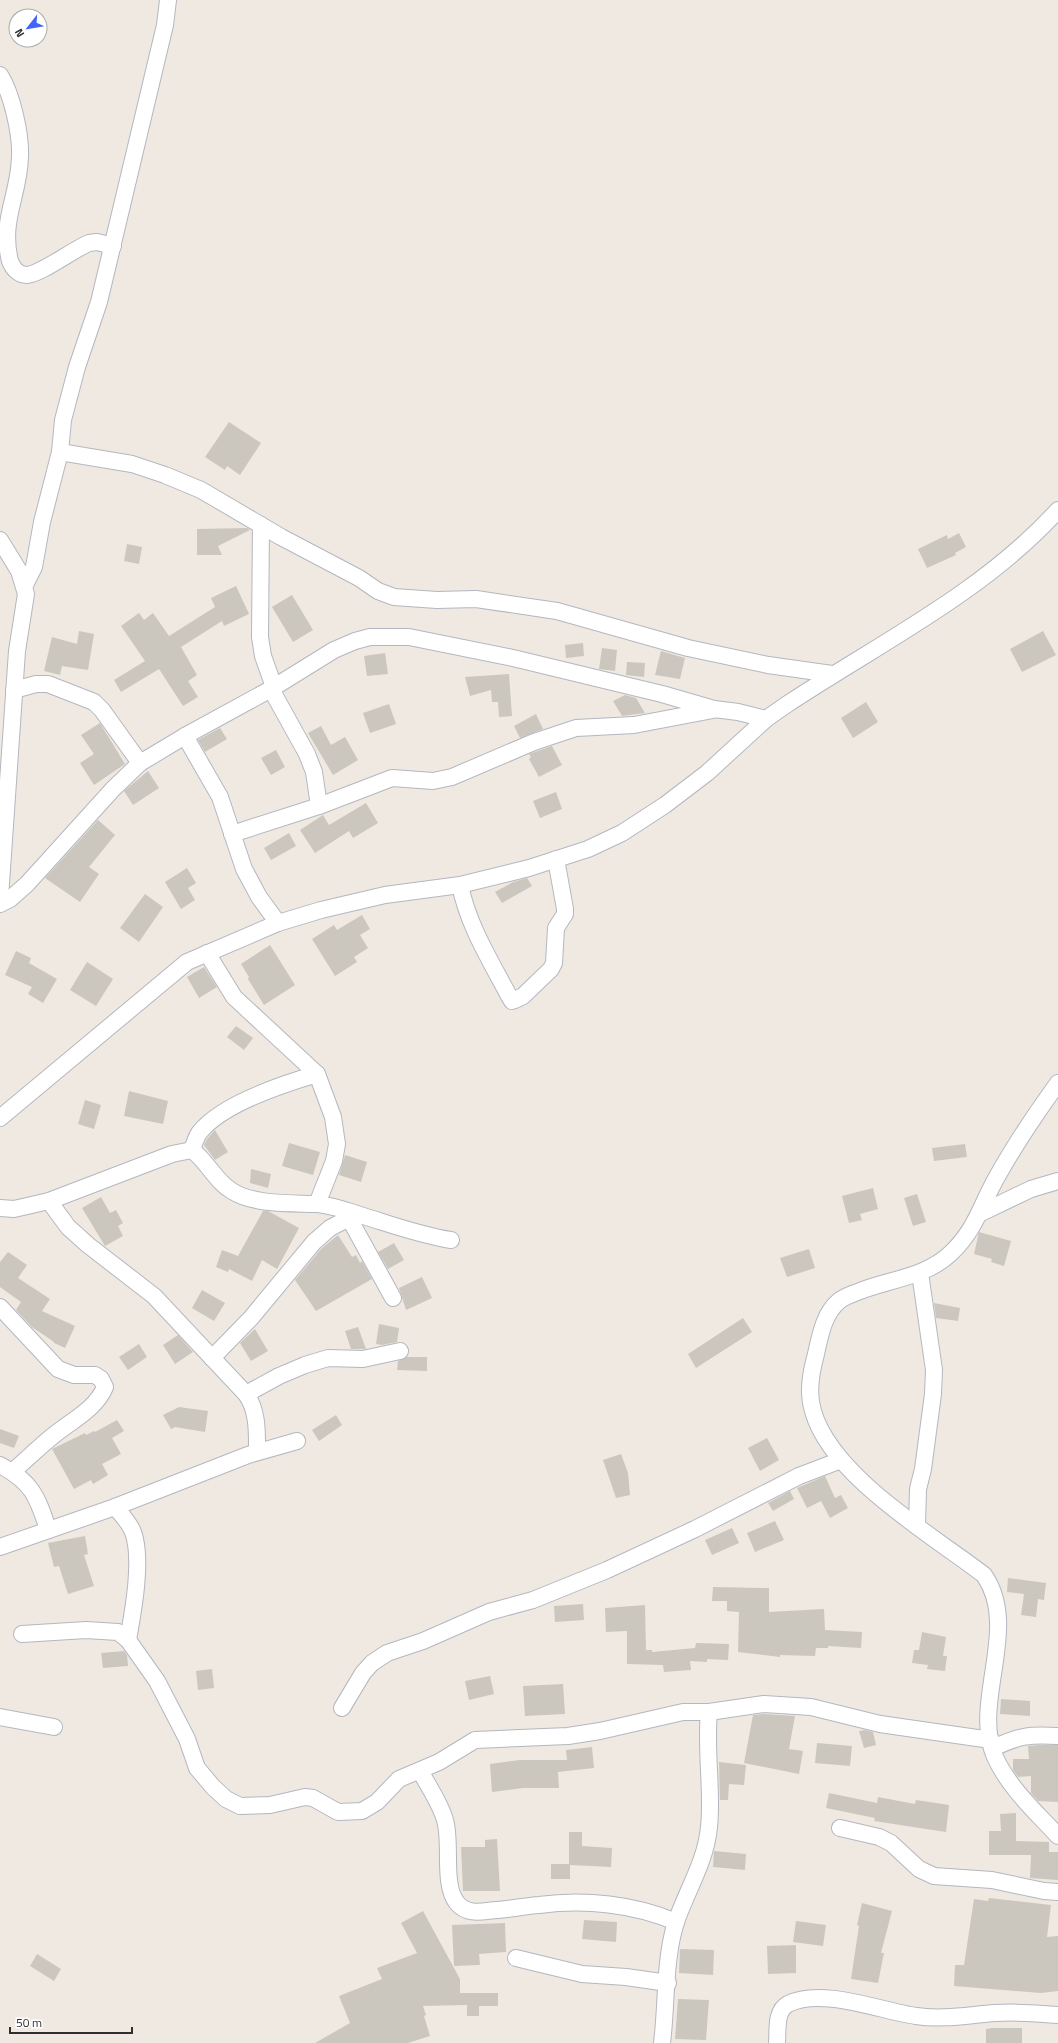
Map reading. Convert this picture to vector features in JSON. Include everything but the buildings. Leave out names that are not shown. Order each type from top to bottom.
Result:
[{"type":"street","points":[[24,584],[34,567],[42,522],[60,452],[63,420],[77,367],[99,302],[113,246],[164,33],[168,0]]},
{"type":"street","points":[[0,75],[4,82],[13,110],[20,157],[4,233],[5,247],[11,265],[21,274],[29,275],[89,243],[97,242],[113,246]]},
{"type":"street","points":[[60,452],[132,464],[202,490],[261,525],[359,578],[378,591],[394,597],[437,600],[476,599],[557,611],[688,648],[768,665],[832,674]]},
{"type":"street","points":[[0,1118],[187,962],[278,923],[321,910],[385,895],[460,885],[530,868],[588,850],[622,832],[665,804],[707,773],[766,719],[832,674],[971,586],[1006,560],[1040,529],[1058,510]]},
{"type":"street","points":[[261,525],[260,637],[262,656],[272,688],[307,754],[314,772],[319,806]]},
{"type":"street","points":[[0,540],[19,571],[26,594],[17,651],[14,690],[6,713],[0,898]]},
{"type":"street","points":[[0,904],[10,899],[26,884],[113,789],[140,762],[272,688],[334,650],[355,640],[387,636],[409,637],[513,658],[662,694],[714,710],[738,712],[766,719]]},
{"type":"street","points":[[14,690],[36,684],[48,684],[94,702],[102,710],[140,762]]},
{"type":"street","points":[[232,834],[319,806],[392,778],[433,781],[452,777],[534,742],[576,728],[634,725],[714,710]]},
{"type":"street","points":[[185,736],[220,797],[244,869],[259,897],[278,923]]},
{"type":"street","points":[[460,885],[464,904],[477,934],[509,996],[512,1000],[515,1000],[545,976],[554,963],[556,928],[565,914],[556,859]]},
{"type":"street","points":[[207,953],[234,997],[317,1074],[333,1117],[337,1144],[334,1161],[317,1204]]},
{"type":"street","points":[[192,1150],[199,1134],[220,1114],[266,1090],[317,1074]]},
{"type":"street","points":[[1058,1083],[998,1175],[981,1213],[961,1244],[940,1262],[920,1273],[869,1288],[845,1297],[831,1308],[812,1370],[810,1395],[813,1411],[819,1427],[841,1460],[865,1484],[917,1526],[984,1575],[990,1584],[995,1598],[998,1620],[989,1722],[995,1757],[1028,1804],[1058,1836]]},
{"type":"street","points":[[0,1208],[14,1209],[49,1201],[172,1154],[192,1150],[199,1155],[224,1185],[231,1191],[244,1197],[285,1203],[317,1204],[353,1216],[451,1240]]},
{"type":"street","points":[[981,1213],[1031,1189],[1058,1181]]},
{"type":"street","points":[[49,1201],[68,1227],[106,1261],[154,1296],[246,1394],[251,1401],[256,1416],[257,1452]]},
{"type":"street","points":[[212,1358],[251,1318],[314,1242],[330,1228],[353,1216]]},
{"type":"street","points":[[353,1216],[393,1298]]},
{"type":"street","points":[[917,1526],[918,1489],[924,1463],[934,1370],[920,1273]]},
{"type":"street","points":[[0,1307],[58,1369],[74,1375],[95,1375],[101,1379],[105,1387],[102,1394],[88,1409],[6,1468],[22,1479],[33,1491],[48,1529]]},
{"type":"street","points":[[246,1394],[279,1376],[328,1358],[362,1359],[400,1351]]},
{"type":"street","points":[[0,1546],[115,1507],[257,1452],[297,1441]]},
{"type":"street","points":[[342,1708],[363,1673],[372,1663],[387,1653],[423,1640],[489,1612],[533,1600],[607,1570],[694,1529],[798,1476],[841,1460]]},
{"type":"street","points":[[115,1507],[127,1521],[133,1534],[136,1548],[137,1574],[128,1640]]},
{"type":"street","points":[[22,1634],[105,1630],[118,1632],[128,1640],[157,1681],[187,1739],[198,1768],[222,1795],[240,1806],[254,1807],[270,1805],[305,1797],[313,1798],[338,1812],[362,1811],[377,1802],[399,1779],[420,1771],[476,1740],[568,1736],[600,1731],[683,1712],[709,1712],[764,1704],[811,1707],[880,1724],[992,1744],[1035,1734],[1058,1736]]},
{"type":"street","points":[[662,2043],[671,1943],[676,1922],[706,1849],[710,1826],[707,1738],[709,1712]]},
{"type":"street","points":[[0,1717],[54,1727]]},
{"type":"street","points":[[420,1771],[438,1803],[445,1820],[449,1840],[451,1888],[457,1903],[465,1909],[472,1912],[511,1909],[540,1904],[605,1904],[631,1907],[654,1913],[676,1922]]},
{"type":"street","points":[[840,1828],[879,1837],[891,1844],[919,1869],[934,1876],[992,1880],[1044,1891],[1058,1892]]},
{"type":"street","points":[[516,1958],[582,1974],[626,1977],[668,1983]]},
{"type":"street","points":[[777,2043],[778,2023],[781,2010],[788,2004],[807,2000],[849,2001],[928,2017],[958,2017],[1019,2012],[1058,2015]]}]
